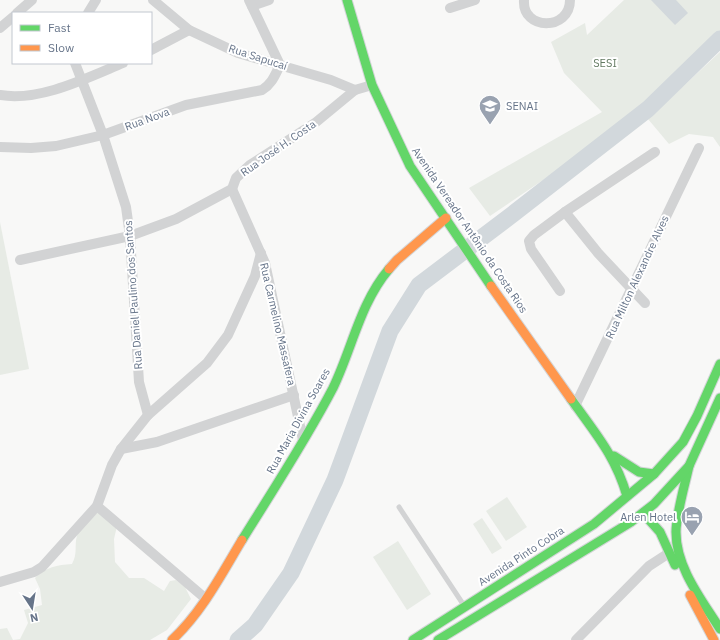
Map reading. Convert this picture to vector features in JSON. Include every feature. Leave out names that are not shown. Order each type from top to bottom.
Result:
[{"type":"main road","name":"Avenida Vereador Antônio da Costa Rios","points":[[347,0],[372,85],[410,166],[575,406],[611,454],[621,475],[627,496]]},
{"type":"main road","name":"Rua Maria Divina Soares","points":[[172,640],[186,627],[206,599],[303,440],[333,387],[368,301],[379,281],[397,260],[446,218]]},
{"type":"main road","name":"Avenida Pinto Cobra","points":[[413,640],[594,524],[654,474],[683,442],[697,416],[720,364]]},
{"type":"main road","points":[[714,640],[704,624],[673,552],[689,466],[720,398]]},
{"type":"main road","name":"Avenida Vereador Antônio da Costa Rios","points":[[611,454],[638,472],[654,474]]},
{"type":"main road","points":[[438,640],[631,522],[652,506],[689,466]]},
{"type":"main road","points":[[643,513],[660,532],[720,629]]},
{"type":"main road","points":[[498,585],[495,595],[499,603]]},
{"type":"street","points":[[18,12],[32,0]]},
{"type":"street","points":[[89,12],[96,0]]},
{"type":"street","name":"Rua Sapucaí","points":[[153,0],[189,30],[238,53],[332,80],[355,90]]},
{"type":"street","points":[[269,0],[250,3],[280,65]]},
{"type":"street","points":[[450,8],[475,0]]},
{"type":"street","points":[[524,0],[526,11],[530,17],[543,24],[550,24],[563,18],[568,12],[570,0]]},
{"type":"street","points":[[0,28],[12,18]]},
{"type":"street","points":[[152,49],[189,30]]},
{"type":"street","name":"Rua Daniel Paulino dos Santos","points":[[75,64],[103,135],[126,207],[130,236],[139,382],[148,416]]},
{"type":"street","points":[[0,95],[12,97],[41,93],[81,80],[121,64]]},
{"type":"street","name":"Rua Nova","points":[[0,147],[31,148],[56,146],[103,135],[186,105],[262,90],[271,83],[280,65]]},
{"type":"street","points":[[355,90],[372,85]]},
{"type":"street","name":"Rua José H. Costa","points":[[20,260],[130,236],[176,220],[232,189],[236,178],[242,172],[315,123],[355,90]]},
{"type":"street","name":"Rua Milton Alexandre Alves","points":[[575,406],[699,148]]},
{"type":"street","points":[[560,291],[529,244],[534,235],[565,212],[655,152]]},
{"type":"street","name":"Rua Carmelino Massafera","points":[[232,189],[265,264],[303,440]]},
{"type":"street","points":[[565,212],[631,290],[645,303]]},
{"type":"street","points":[[0,582],[34,572],[42,567],[97,506],[112,465],[121,450],[148,416],[207,363],[228,335],[256,276],[261,253]]},
{"type":"street","points":[[121,450],[157,442],[294,395]]},
{"type":"street","points":[[708,422],[720,429]]},
{"type":"street","points":[[97,506],[206,599]]},
{"type":"street","points":[[577,640],[649,566],[673,552]]},
{"type":"lane","points":[[399,507],[465,607]]},
{"type":"green space","name":"SESI","points":[[624,0],[720,0],[720,31],[652,97],[577,157],[490,216],[469,188],[602,112],[564,73],[551,42],[585,23],[587,35]]},
{"type":"green space","points":[[720,52],[720,147],[713,137],[689,134],[669,144],[648,119]]},
{"type":"green space","points":[[0,222],[29,369],[0,375]]},
{"type":"green space","points":[[507,497],[527,527],[506,541],[486,511]]},
{"type":"green space","points":[[101,510],[117,526],[114,539],[115,562],[129,578],[144,578],[164,591],[170,581],[176,580],[185,587],[191,599],[167,630],[150,640],[13,640],[20,639],[28,623],[24,610],[42,605],[40,589],[35,578],[43,571],[52,567],[72,564],[75,556],[76,540],[79,532],[87,522]]},
{"type":"green space","points":[[482,518],[502,548],[492,554],[473,524]]},
{"type":"green space","points":[[398,541],[431,594],[407,610],[373,557]]},
{"type":"green space","points":[[7,628],[13,640],[0,640],[0,629]]},
{"type":"shaded area","points":[[651,0],[676,0],[688,13],[675,25]]},
{"type":"waterway","points":[[238,640],[255,625],[291,573],[335,480],[390,331],[419,285],[648,109],[720,39]]},
{"type":"traffic: fast","points":[[347,0],[372,85],[410,166],[491,286]]},
{"type":"traffic: fast","points":[[242,540],[323,407],[340,373],[357,327],[371,296],[389,269]]},
{"type":"traffic: fast","points":[[413,640],[594,524],[654,474],[683,442],[697,416],[720,364]]},
{"type":"traffic: fast","points":[[438,640],[631,522],[654,504],[689,466],[720,398]]},
{"type":"traffic: fast","points":[[571,399],[604,445],[617,468],[627,496]]},
{"type":"traffic: fast","points":[[614,456],[639,472],[654,474]]},
{"type":"traffic: fast","points":[[689,466],[677,517],[677,545],[680,558],[691,583],[720,629]]},
{"type":"traffic: fast","points":[[643,513],[660,532],[675,565]]},
{"type":"traffic: slow","points":[[389,269],[397,260],[446,218]]},
{"type":"traffic: slow","points":[[491,286],[571,399]]},
{"type":"traffic: slow","points":[[172,640],[202,605],[219,580],[242,540]]},
{"type":"traffic: slow","points":[[690,595],[714,640]]},
{"type":"place","name":"SENAI","points":[[490,126]]},
{"type":"place","name":"Arlen Hotel","points":[[692,536]]}]
